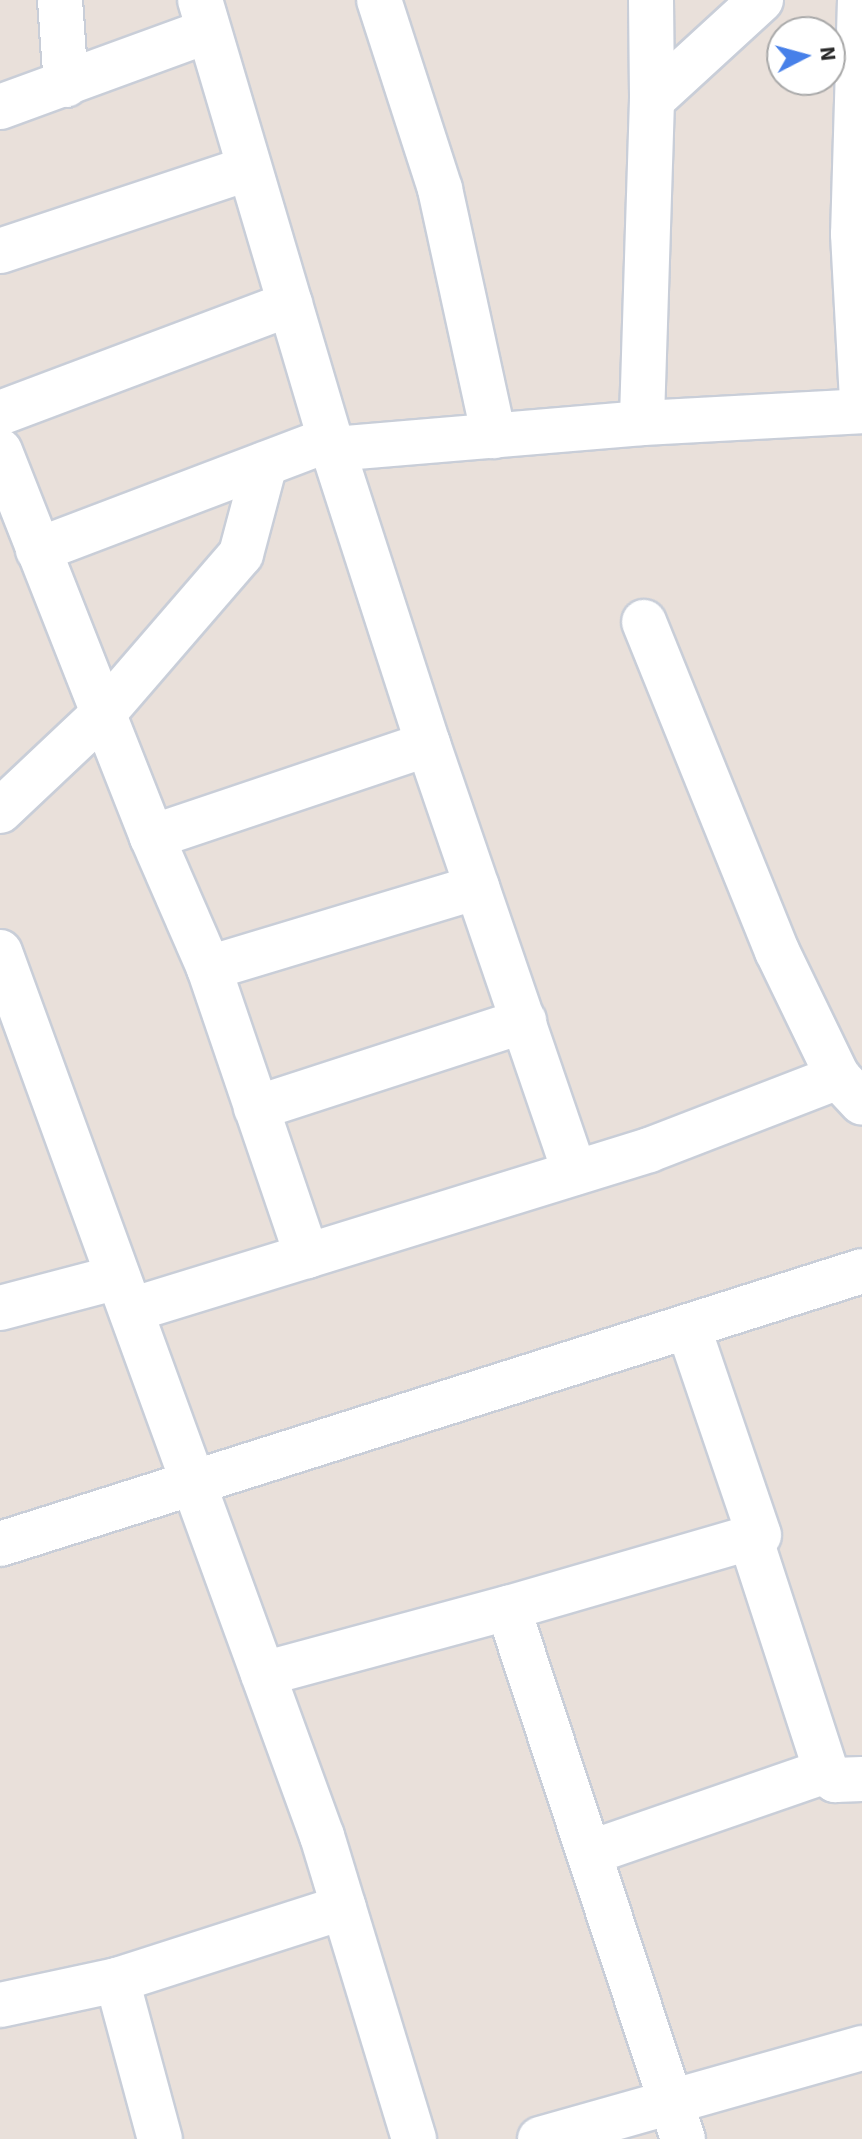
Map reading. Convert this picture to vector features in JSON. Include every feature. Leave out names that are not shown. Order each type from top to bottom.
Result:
[{"type":"street","points":[[60,0],[66,85]]},
{"type":"street","points":[[379,0],[440,189],[494,436]]},
{"type":"street","points":[[642,423],[652,100],[651,0]]},
{"type":"street","points":[[652,100],[761,0]]},
{"type":"street","points":[[860,0],[853,234],[862,400]]},
{"type":"street","points":[[0,107],[66,85],[204,16],[332,444],[428,744],[575,1173]]},
{"type":"street","points":[[0,251],[249,168]]},
{"type":"street","points":[[0,413],[290,304]]},
{"type":"street","points":[[38,550],[265,464],[332,444],[862,411]]},
{"type":"street","points":[[0,451],[152,837],[209,968],[307,1256]]},
{"type":"street","points":[[0,811],[103,714],[241,554],[265,464]]},
{"type":"street","points":[[0,1308],[124,1293],[307,1256],[850,1090],[777,951],[644,622]]},
{"type":"street","points":[[152,837],[428,744]]},
{"type":"street","points":[[209,968],[477,887]]},
{"type":"street","points":[[0,952],[263,1674],[344,1907],[414,2139]]},
{"type":"street","points":[[256,1108],[524,1021]]},
{"type":"street","points":[[0,1544],[862,1271]]},
{"type":"street","points":[[263,1674],[508,1608],[759,1535],[688,1327]]},
{"type":"street","points":[[589,1853],[844,1775],[750,1537]]},
{"type":"street","points":[[508,1608],[678,2120]]},
{"type":"street","points":[[0,2005],[117,1980],[344,1907]]},
{"type":"street","points":[[117,1980],[160,2139]]},
{"type":"street","points":[[540,2139],[678,2120],[862,2048]]}]
